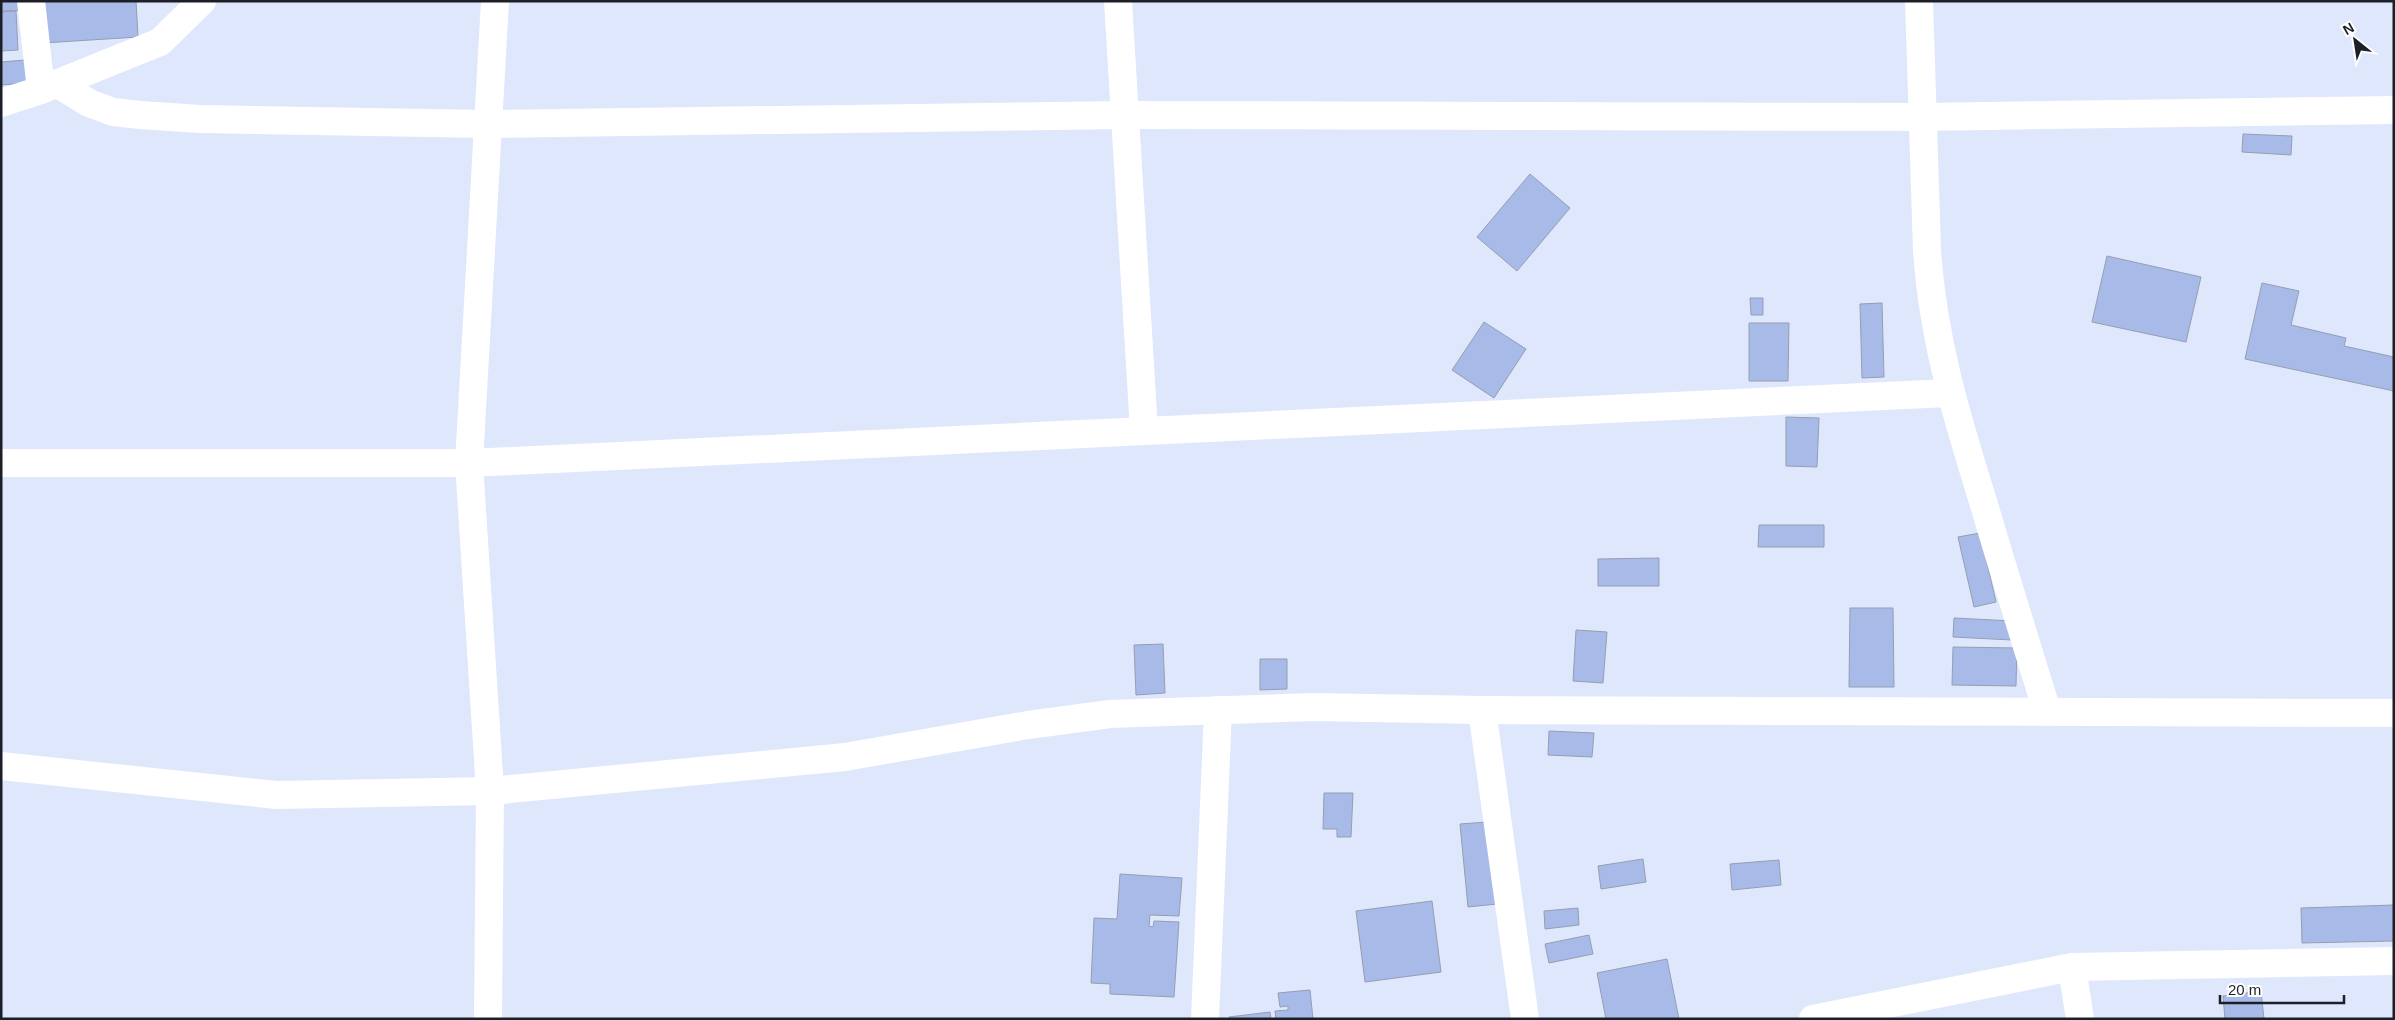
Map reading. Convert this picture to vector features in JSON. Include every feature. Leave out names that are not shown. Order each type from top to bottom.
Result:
[{"type":"street","points":[[31,1],[49,87]]},
{"type":"street","points":[[1,103],[49,87],[160,42],[202,1]]},
{"type":"street","points":[[488,1019],[490,791],[469,463],[495,1]]},
{"type":"street","points":[[1118,1],[1144,431]]},
{"type":"street","points":[[1919,1],[1930,288],[1949,393],[2047,711]]},
{"type":"street","points":[[49,87],[113,112],[140,115],[210,119],[488,124],[1125,115],[1922,118],[2394,110]]},
{"type":"street","points":[[1,463],[469,463],[1949,393]]},
{"type":"street","points":[[1,766],[277,795],[490,791],[845,757],[1028,725],[1110,714],[1312,707],[1482,710],[2394,713]]},
{"type":"street","points":[[1205,1019],[1218,710]]},
{"type":"street","points":[[1482,710],[1525,1019]]},
{"type":"street","points":[[1813,1019],[2072,968],[2394,961]]},
{"type":"street","points":[[2072,968],[2080,1019]]},
{"type":"building","points":[[1,1],[26,1],[26,10],[1,11]]},
{"type":"building","points":[[41,1],[136,1],[138,37],[43,43]]},
{"type":"building","points":[[16,11],[18,50],[1,51],[1,12]]},
{"type":"building","points":[[25,60],[27,83],[1,85],[1,62]]},
{"type":"building","points":[[2243,134],[2292,136],[2291,155],[2242,152]]},
{"type":"building","points":[[1530,174],[1570,208],[1517,271],[1477,237]]},
{"type":"building","points":[[2107,256],[2201,277],[2186,342],[2092,322]]},
{"type":"building","points":[[2262,283],[2299,291],[2291,325],[2346,338],[2344,346],[2394,357],[2394,391],[2245,359]]},
{"type":"building","points":[[1750,298],[1763,298],[1763,315],[1751,315]]},
{"type":"building","points":[[1882,303],[1884,377],[1862,378],[1860,304]]},
{"type":"building","points":[[1484,322],[1526,349],[1494,398],[1452,370]]},
{"type":"building","points":[[1749,323],[1789,323],[1788,381],[1749,381]]},
{"type":"building","points":[[1786,417],[1819,418],[1817,467],[1786,466]]},
{"type":"building","points":[[1759,525],[1824,525],[1824,547],[1758,547]]},
{"type":"building","points":[[1980,533],[1996,602],[1974,607],[1958,537]]},
{"type":"building","points":[[1659,558],[1659,586],[1598,586],[1598,559]]},
{"type":"building","points":[[1850,608],[1893,608],[1894,687],[1849,687]]},
{"type":"building","points":[[1954,618],[2013,621],[2012,640],[1953,637]]},
{"type":"building","points":[[1576,630],[1607,632],[1603,683],[1573,681]]},
{"type":"building","points":[[1163,644],[1165,693],[1136,695],[1134,645]]},
{"type":"building","points":[[1953,647],[2017,648],[2016,686],[1952,685]]},
{"type":"building","points":[[1260,659],[1287,659],[1287,689],[1260,690]]},
{"type":"building","points":[[1549,731],[1594,733],[1592,757],[1548,755]]},
{"type":"building","points":[[1324,793],[1353,793],[1351,837],[1337,837],[1337,829],[1323,829]]},
{"type":"building","points":[[1487,822],[1497,904],[1468,907],[1460,824]]},
{"type":"building","points":[[1643,859],[1646,882],[1601,889],[1598,866]]},
{"type":"building","points":[[1779,860],[1781,885],[1732,890],[1730,864]]},
{"type":"building","points":[[1120,874],[1182,878],[1179,916],[1150,915],[1149,926],[1153,927],[1154,921],[1179,922],[1174,997],[1110,994],[1110,984],[1091,983],[1094,918],[1117,919]]},
{"type":"building","points":[[1432,901],[1441,972],[1365,982],[1356,911]]},
{"type":"building","points":[[2394,905],[2394,941],[2302,943],[2301,908]]},
{"type":"building","points":[[1578,908],[1579,925],[1545,929],[1544,911]]},
{"type":"building","points":[[1589,935],[1593,954],[1549,963],[1545,944]]},
{"type":"building","points":[[1667,959],[1679,1019],[1606,1019],[1597,973]]},
{"type":"building","points":[[1310,990],[1313,1019],[1276,1019],[1275,1011],[1288,1010],[1288,1006],[1280,1007],[1278,993]]},
{"type":"building","points":[[2261,991],[2264,1019],[2225,1019],[2223,996]]},
{"type":"building","points":[[1270,1012],[1271,1019],[1229,1019],[1229,1017]]}]
